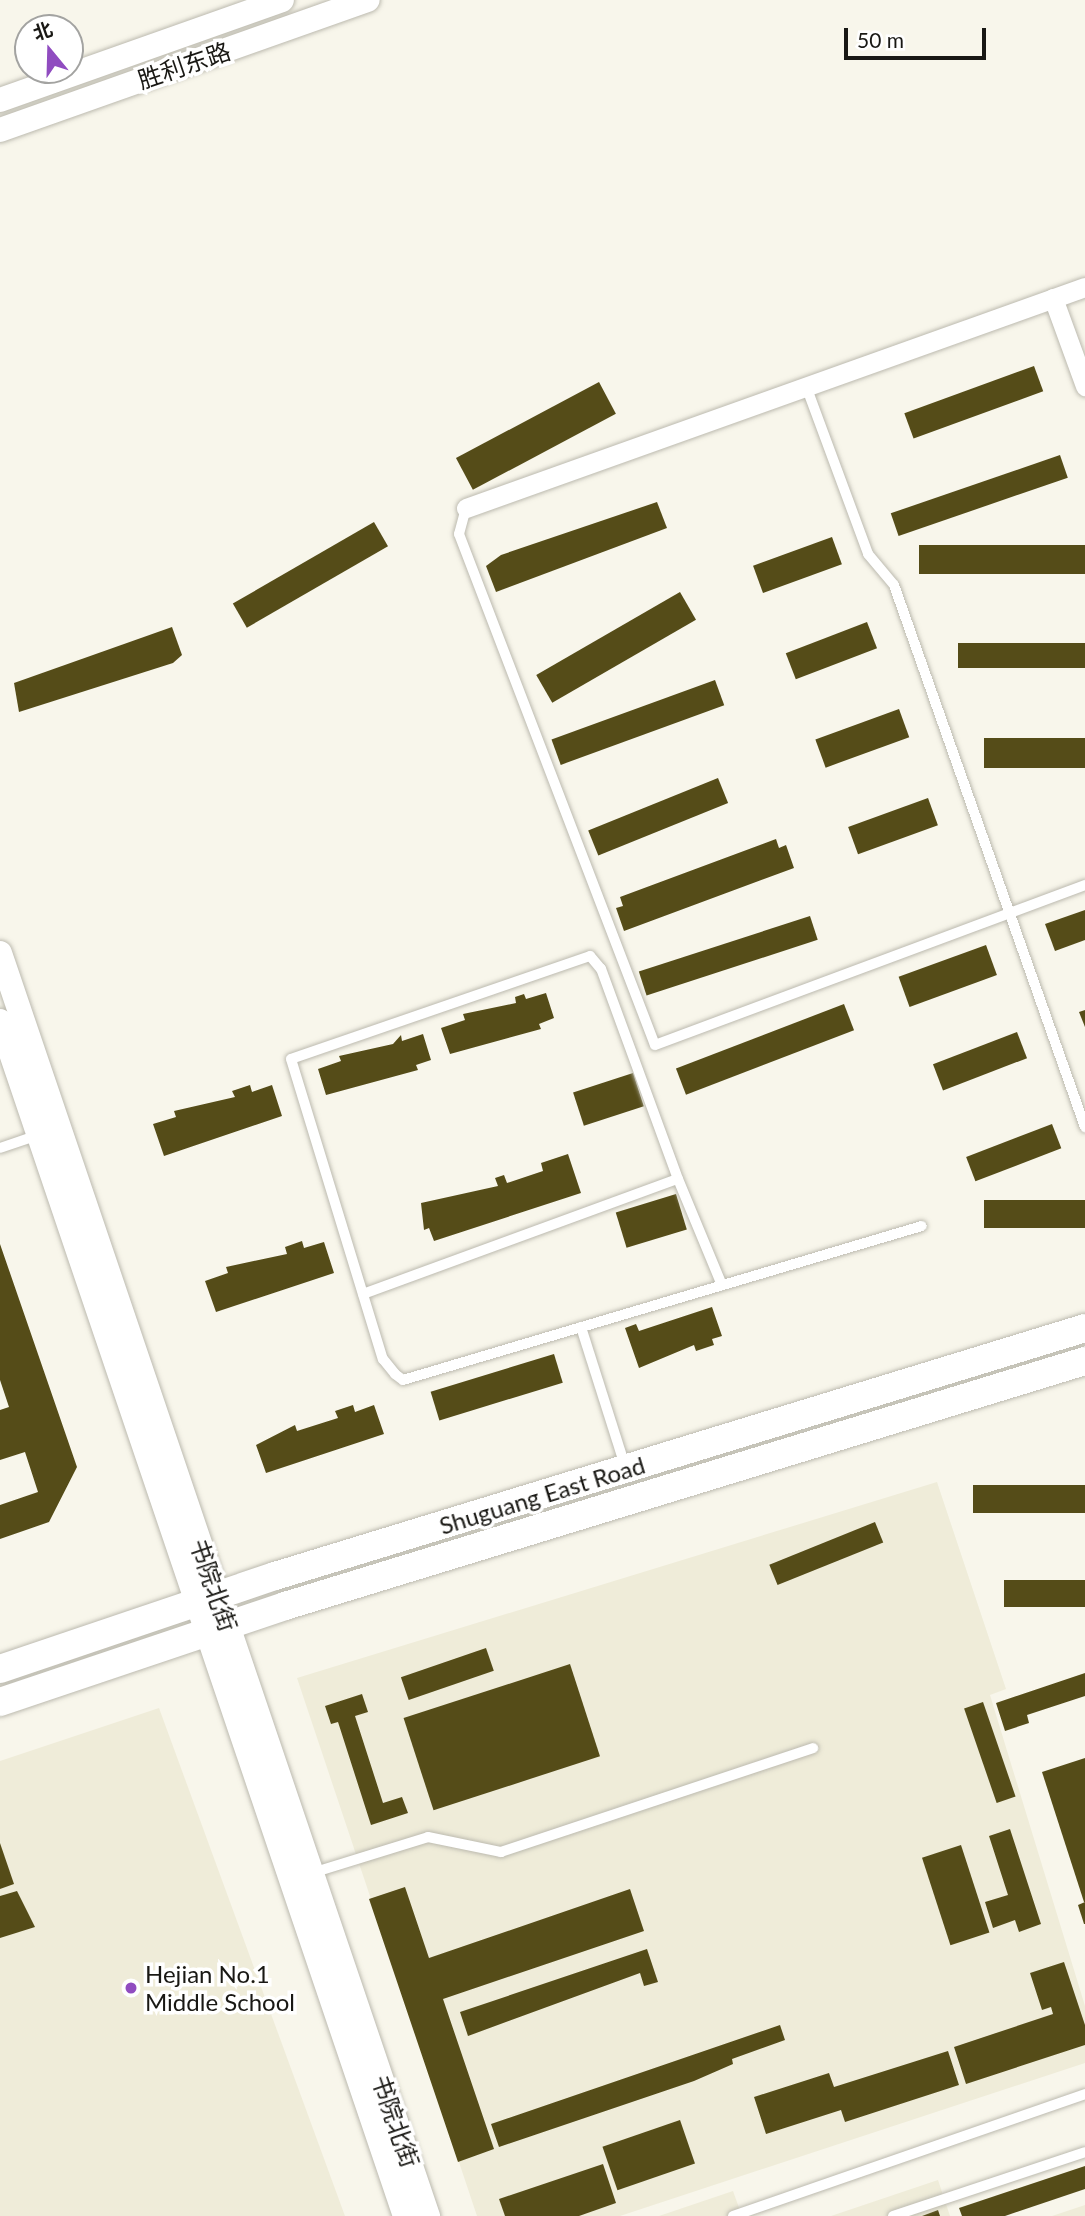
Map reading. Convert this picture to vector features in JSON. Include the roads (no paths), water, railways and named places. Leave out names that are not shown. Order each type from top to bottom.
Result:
[{"type":"main road","name":"Shuguang East Road","points":[[0,1669],[207,1599],[1085,1328]]},
{"type":"main road","name":"Shuguang East Road","points":[[0,1702],[217,1629],[1085,1361]]},
{"type":"street","name":"胜利东路","points":[[0,100],[282,0]]},
{"type":"street","name":"胜利东路","points":[[0,130],[368,0]]},
{"type":"street","points":[[466,508],[1085,287]]},
{"type":"street","points":[[1053,298],[1085,386]]},
{"type":"street","name":"书院北街","points":[[0,953],[405,2216]]},
{"type":"street","name":"书院北街","points":[[0,1021],[38,1135],[207,1599]]},
{"type":"street","name":"书院北街","points":[[217,1629],[312,1873],[428,2216]]},
{"type":"lane","points":[[806,386],[868,554],[894,585],[1085,1127]]},
{"type":"lane","points":[[466,508],[459,534],[655,1045],[1085,886]]},
{"type":"lane","points":[[722,1285],[678,1179],[601,969],[590,956],[291,1059],[383,1359],[403,1380],[922,1226]]},
{"type":"lane","points":[[0,1148],[38,1135]]},
{"type":"lane","points":[[363,1294],[678,1179]]},
{"type":"lane","points":[[581,1327],[626,1469]]},
{"type":"lane","points":[[312,1873],[428,1837],[501,1852],[813,1748]]},
{"type":"lane","points":[[733,2216],[1085,2094]]},
{"type":"lane","points":[[893,2216],[1085,2152]]},
{"type":"place","name":"Hejian No.1 Middle School","points":[[131,1988]]}]
